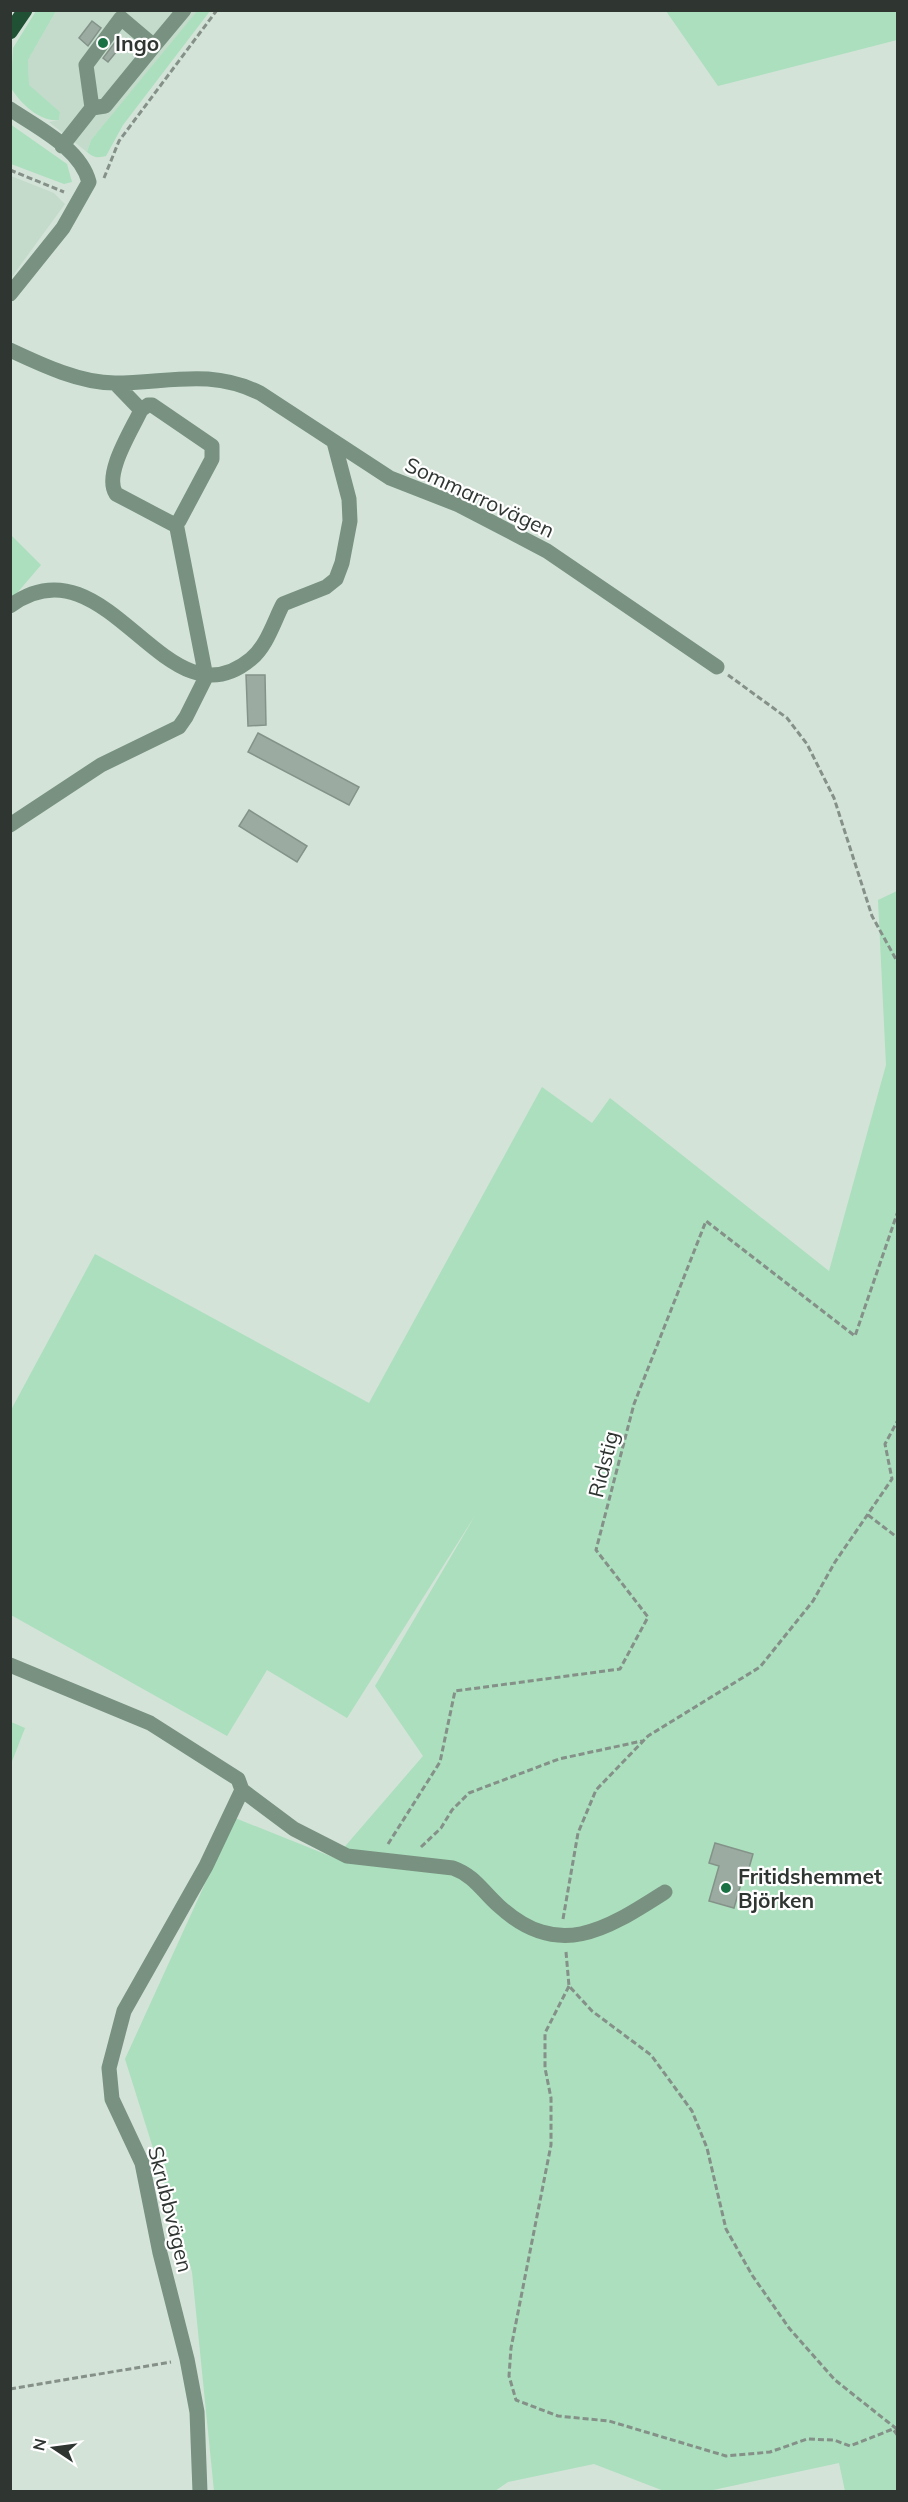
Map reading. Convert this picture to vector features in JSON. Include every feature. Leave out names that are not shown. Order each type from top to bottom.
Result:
[{"type":"main road","points":[[10,32],[25,10]]},
{"type":"street","points":[[62,146],[92,108],[105,106],[182,11]]},
{"type":"street","points":[[92,108],[86,65],[121,18],[154,46]]},
{"type":"street","points":[[10,109],[62,146],[85,166],[89,182],[63,228],[10,294]]},
{"type":"street","name":"Sommarrovägen","points":[[10,350],[73,375],[115,383],[196,377],[240,384],[401,484],[459,505],[547,550],[717,667]]},
{"type":"street","points":[[115,383],[141,410]]},
{"type":"street","points":[[10,825],[111,759],[179,727],[206,677],[176,523],[212,459],[213,450],[212,446],[152,405],[141,410],[112,473],[112,488],[116,494],[170,523],[176,523]]},
{"type":"street","points":[[10,606],[27,596],[51,589],[85,596],[181,668],[206,677],[232,669],[251,659],[261,647],[284,604],[326,587],[336,579],[350,521],[347,489],[334,442]]},
{"type":"street","points":[[10,1665],[150,1723],[238,1779],[242,1791],[294,1828],[338,1852],[347,1856],[453,1868],[468,1873],[498,1906],[533,1930],[564,1936],[587,1935],[606,1927],[665,1892]]},
{"type":"street","name":"Skrubbvägen","points":[[200,2492],[197,2412],[187,2359],[160,2253],[142,2163],[112,2100],[109,2068],[124,2010],[206,1866],[242,1791]]},
{"type":"path","points":[[104,181],[119,141],[217,10]]},
{"type":"path","points":[[10,170],[71,195]]},
{"type":"path","points":[[717,667],[761,696],[787,718],[807,744],[834,798],[872,916],[897,963]]},
{"type":"path","name":"Ridstig","points":[[376,1860],[399,1830],[440,1762],[455,1691],[620,1669],[648,1617],[596,1550],[634,1404],[706,1221],[855,1336],[897,1211]]},
{"type":"path","points":[[897,1420],[885,1443],[892,1479],[813,1601],[760,1667],[644,1740],[596,1790],[578,1833],[567,1886],[563,1923],[570,1986],[592,2011],[651,2055],[692,2111],[707,2148],[726,2229],[752,2275],[789,2328],[835,2380],[896,2429],[897,2436]]},
{"type":"path","points":[[892,1479],[897,1479]]},
{"type":"path","points":[[868,1514],[897,1538]]},
{"type":"path","points":[[404,1863],[441,1828],[452,1810],[469,1793],[558,1759],[644,1740]]},
{"type":"path","points":[[570,1986],[545,2033],[545,2068],[551,2098],[551,2145],[511,2348],[509,2376],[516,2400],[558,2416],[609,2421],[726,2456],[770,2451],[807,2439],[834,2440],[850,2446],[896,2429]]},
{"type":"path","points":[[10,2389],[187,2359]]},
{"type":"shaded area","points":[[56,11],[198,11],[91,140],[87,152],[49,122],[59,120],[60,112],[29,86],[28,60]]},
{"type":"shaded area","points":[[11,176],[54,193],[65,204],[11,278]]},
{"type":"green space","points":[[198,10],[210,11],[123,125],[106,156],[96,157],[89,154],[87,152],[91,140]]},
{"type":"green space","points":[[36,11],[56,11],[28,60],[29,85],[60,112],[59,120],[45,118],[32,111],[11,88],[13,48]]},
{"type":"green space","points":[[666,11],[897,11],[897,40],[718,86]]},
{"type":"green space","points":[[10,124],[67,164],[72,182],[64,184],[11,164]]},
{"type":"green space","points":[[11,535],[41,565],[11,600]]},
{"type":"green space","points":[[897,891],[897,2491],[845,2491],[839,2463],[704,2492],[664,2491],[594,2464],[508,2482],[495,2491],[214,2491],[192,2272],[125,2059],[235,1818],[335,1858],[423,1756],[375,1686],[476,1514],[347,1718],[267,1670],[227,1736],[11,1615],[11,1410],[95,1254],[369,1403],[542,1087],[592,1123],[610,1098],[829,1271],[886,1065],[878,900]]},
{"type":"green space","points":[[11,1722],[25,1728],[11,1764]]},
{"type":"building","points":[[92,21],[101,28],[88,46],[79,38]]},
{"type":"building","points":[[116,41],[122,45],[108,62],[103,58]]},
{"type":"building","points":[[246,675],[265,675],[266,725],[248,726]]},
{"type":"building","points":[[258,733],[359,787],[349,805],[248,752]]},
{"type":"building","points":[[249,810],[307,846],[297,862],[239,826]]},
{"type":"building","name":"Fritidshemmet Björken","points":[[715,1843],[753,1854],[747,1875],[744,1873],[734,1908],[709,1901],[719,1866],[709,1863]]},
{"type":"place","name":"Ingo","points":[[103,43]]},
{"type":"place","name":"Fritidshemmet Björken","points":[[726,1888]]}]
